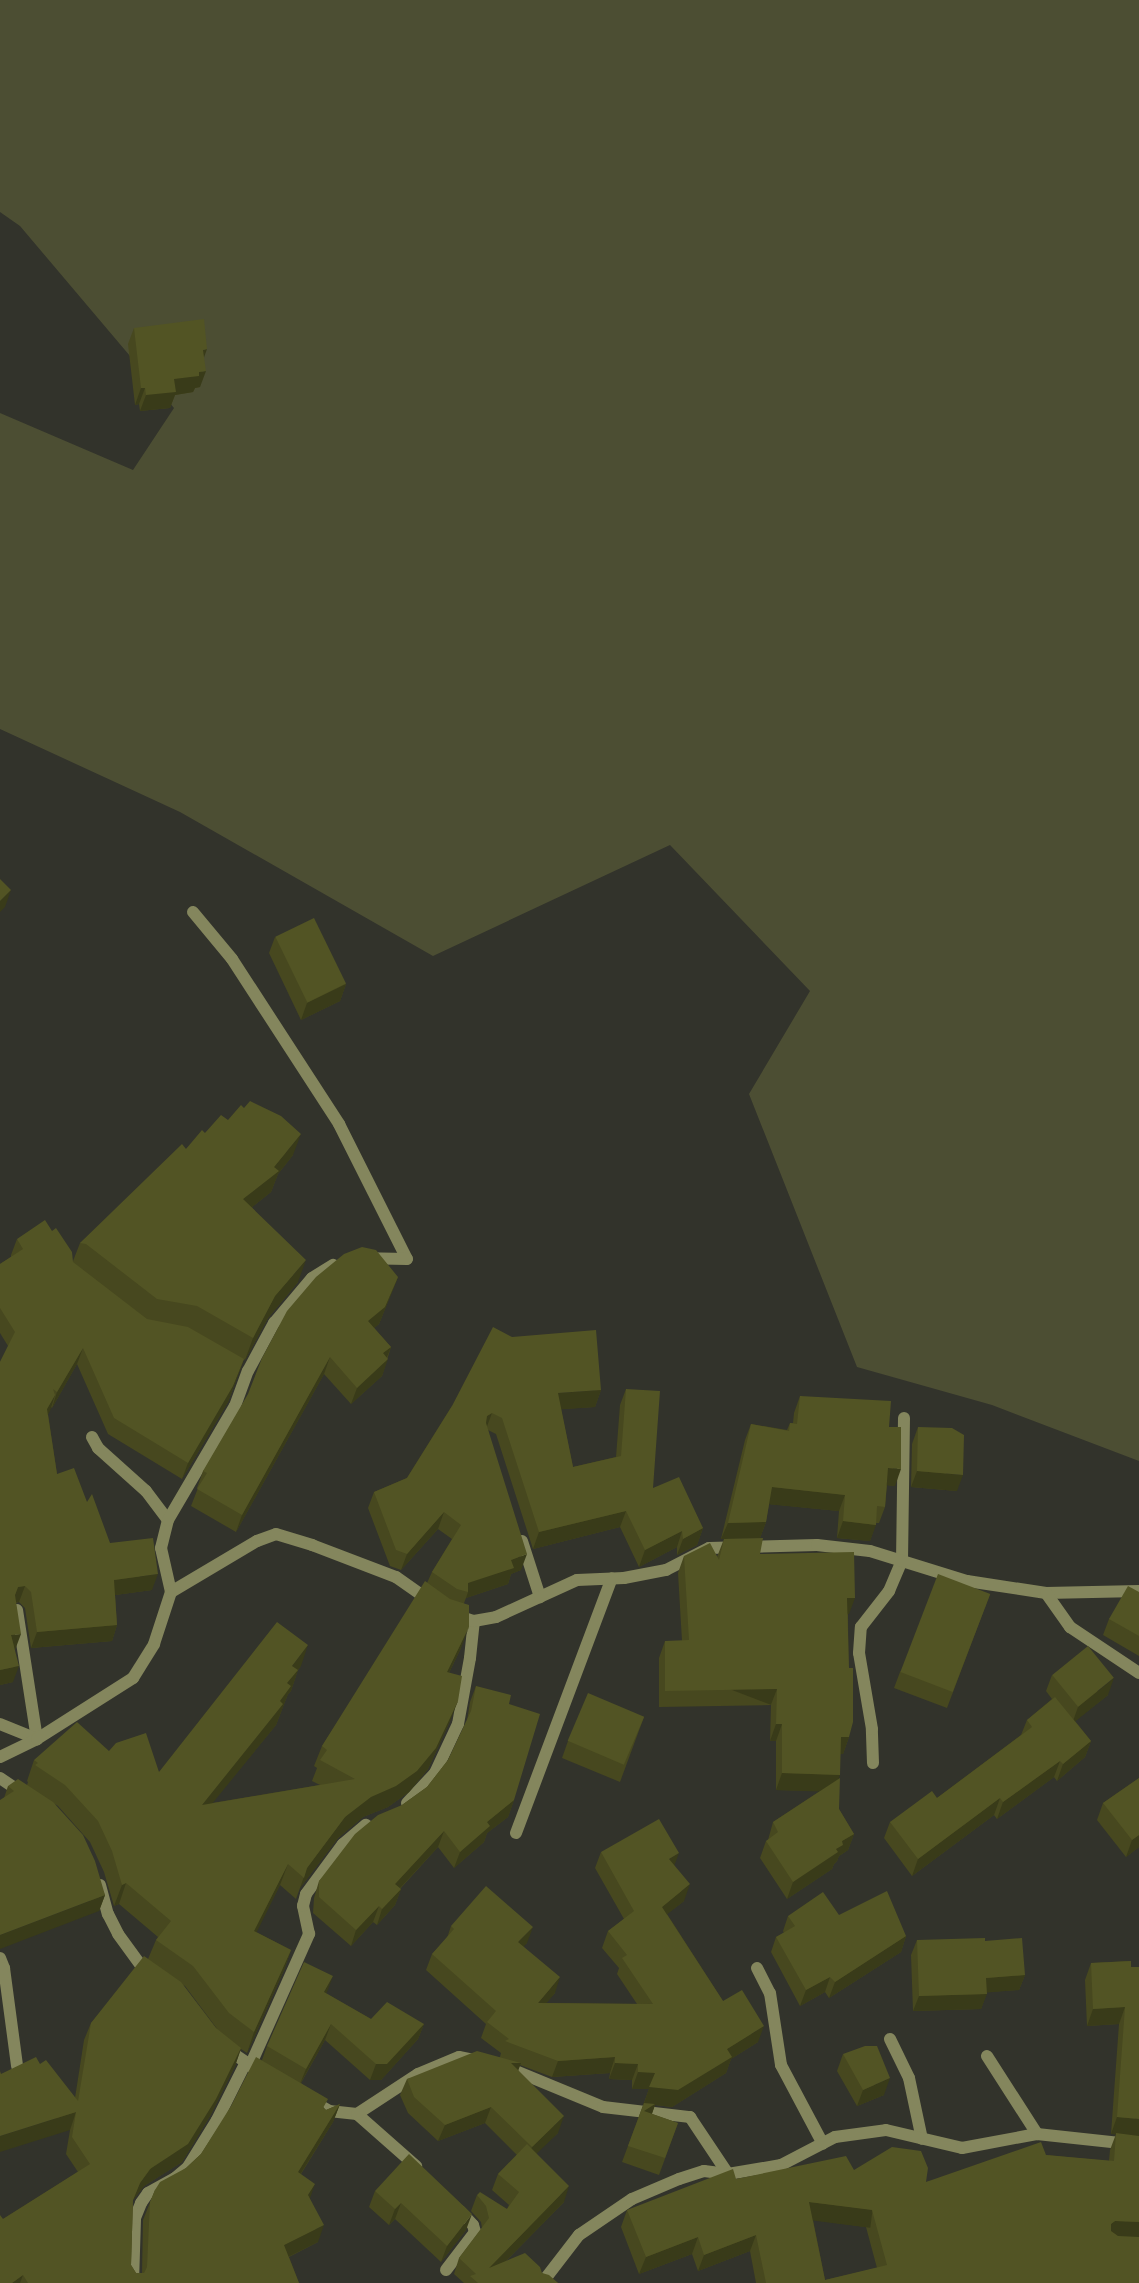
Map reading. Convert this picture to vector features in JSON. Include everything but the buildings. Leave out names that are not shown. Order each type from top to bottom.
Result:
[{"type":"street","points":[[193,912],[232,959],[339,1124],[407,1259],[377,1260],[358,1256]]},
{"type":"street","points":[[0,1757],[37,1739],[133,1678],[154,1644],[171,1592],[160,1548],[168,1520],[235,1406],[243,1369],[274,1323],[312,1278],[340,1260]]},
{"type":"street","points":[[873,1763],[872,1729],[859,1653],[861,1627],[889,1591],[902,1561],[904,1418]]},
{"type":"street","points":[[92,1437],[98,1448],[146,1491],[168,1520]]},
{"type":"street","points":[[518,1529],[540,1598]]},
{"type":"street","points":[[171,1592],[257,1541],[276,1534],[396,1577],[447,1613],[474,1621],[496,1617],[577,1580],[612,1578],[666,1570],[709,1548],[817,1545],[870,1551],[967,1581],[1046,1593],[1139,1591]]},
{"type":"street","points":[[516,1833],[612,1578]]},
{"type":"street","points":[[1046,1593],[1070,1627],[1139,1673]]},
{"type":"street","points":[[17,1610],[37,1739]]},
{"type":"street","points":[[400,1809],[415,1798],[435,1773],[458,1724],[474,1621]]},
{"type":"street","points":[[0,1724],[37,1739]]},
{"type":"street","points":[[0,1778],[34,1801]]},
{"type":"street","points":[[133,2283],[135,2218],[141,2203],[148,2193],[175,2178],[188,2167],[217,2120],[248,2065],[309,1934],[303,1906],[306,1894],[343,1844],[376,1820]]},
{"type":"street","points":[[98,1875],[108,1914],[118,1934],[141,1966],[162,1980]]},
{"type":"street","points":[[0,1958],[4,1968],[17,2066]]},
{"type":"street","points":[[757,1968],[770,1993],[781,2065],[823,2144]]},
{"type":"street","points":[[215,2039],[248,2065],[280,2083]]},
{"type":"street","points":[[890,2039],[909,2078],[922,2139]]},
{"type":"street","points":[[987,2056],[1037,2134]]},
{"type":"street","points":[[357,2114],[418,2074],[459,2057],[487,2063],[603,2107],[690,2117],[728,2174]]},
{"type":"street","points":[[299,2094],[329,2110],[357,2114],[368,2126],[400,2149],[424,2174]]},
{"type":"street","points":[[542,2283],[579,2235],[632,2199],[704,2171],[728,2174],[782,2165],[835,2137],[886,2130],[962,2148],[1037,2134],[1139,2145]]},
{"type":"street","points":[[446,2270],[475,2232],[473,2225],[448,2200]]},
{"type":"green space","points":[[0,0],[1139,0],[1139,1461],[992,1405],[857,1367],[749,1094],[810,991],[670,845],[433,956],[180,812],[0,729],[0,413],[133,470],[174,408],[20,226],[0,212]]}]
